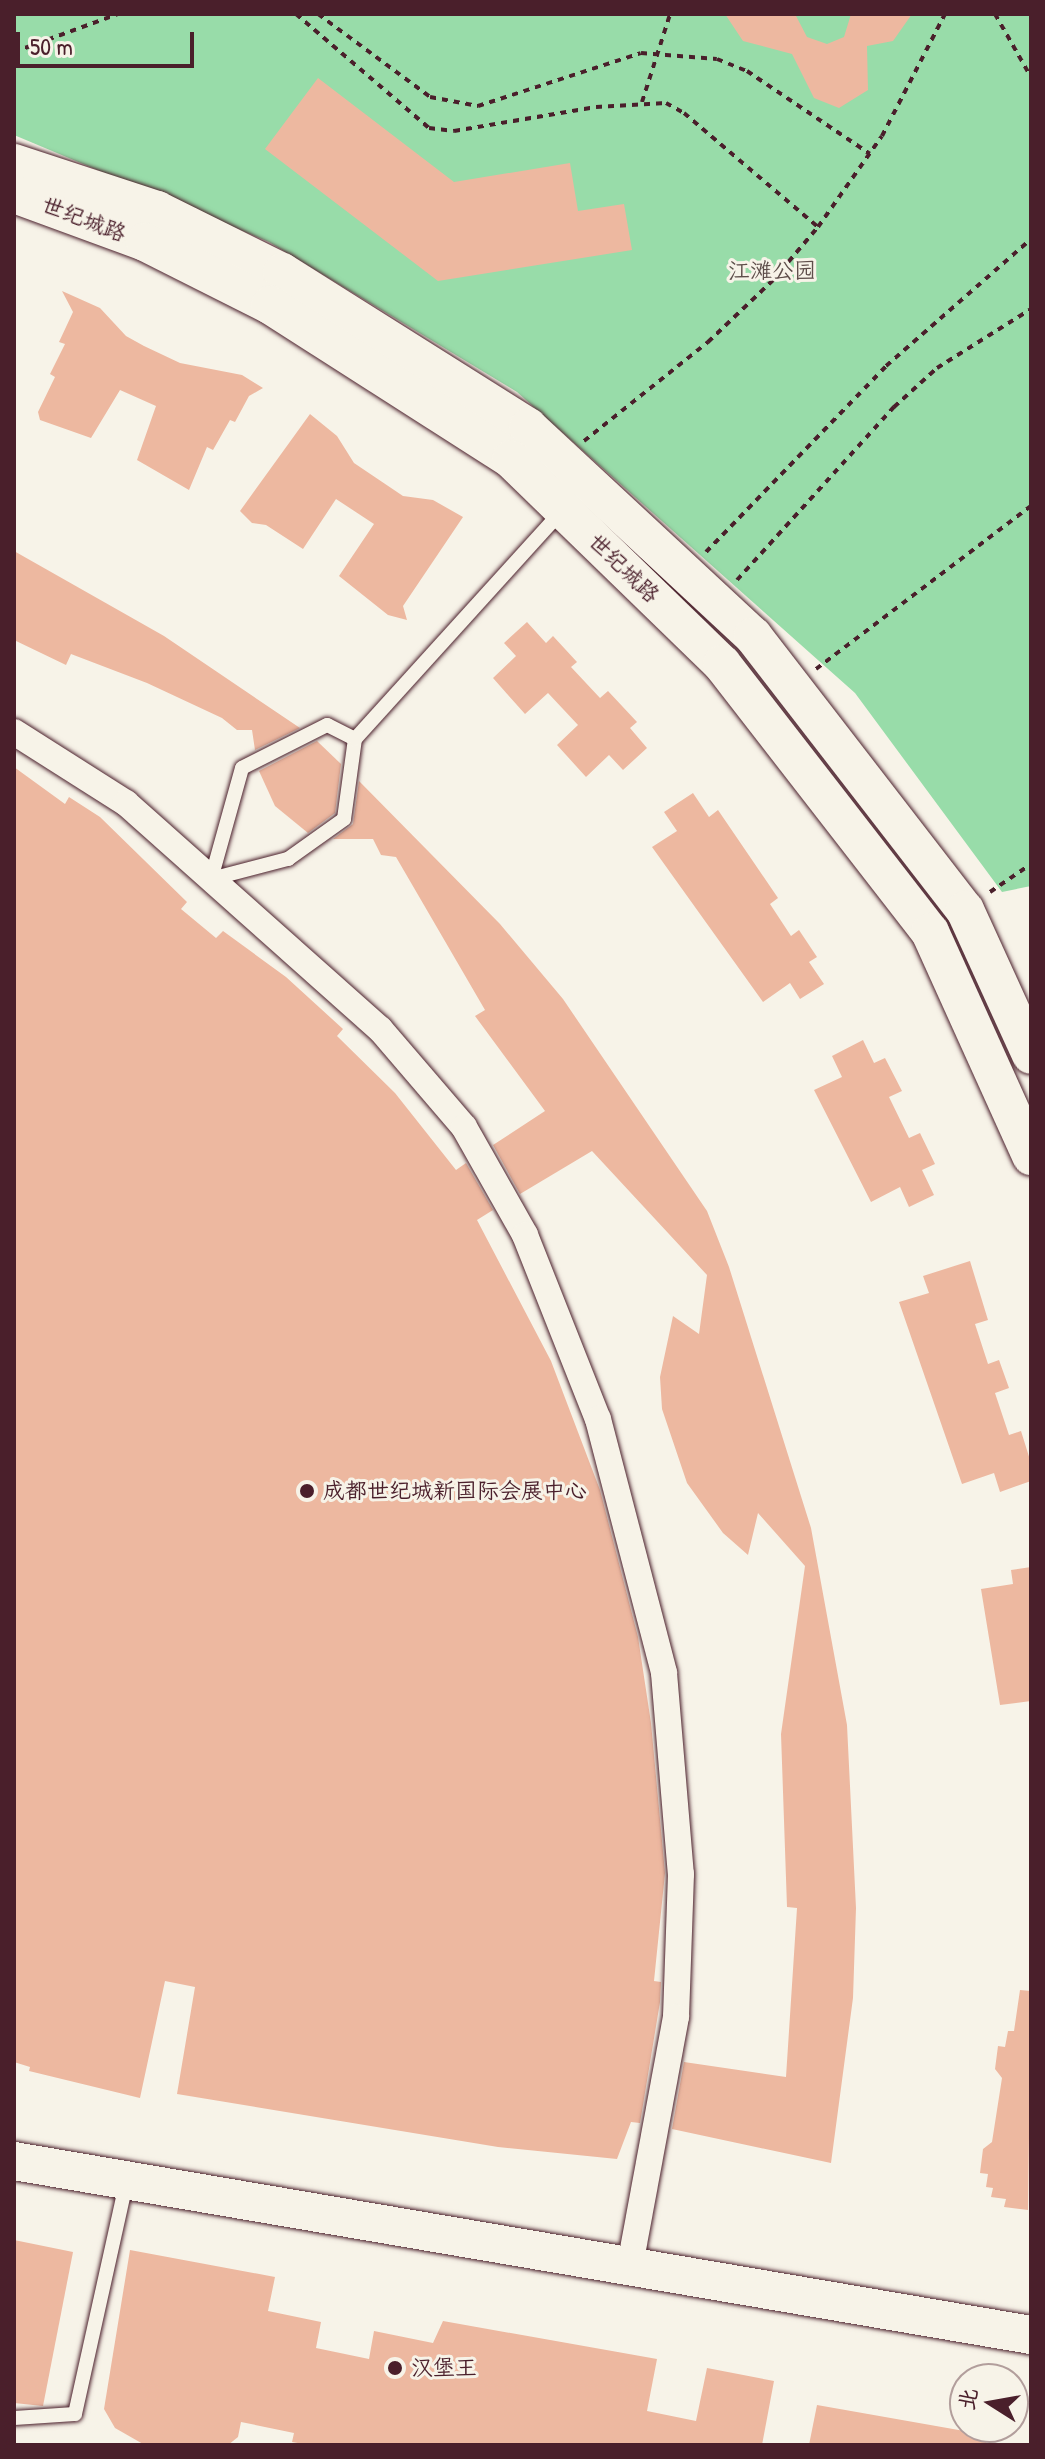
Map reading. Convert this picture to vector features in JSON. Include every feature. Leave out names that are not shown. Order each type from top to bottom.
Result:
[{"type":"main road","name":"世纪城路","points":[[14,163],[157,210],[282,272],[528,427],[753,636],[965,910],[1031,1055]]},
{"type":"main road","name":"世纪城路","points":[[14,194],[145,242],[270,305],[511,459],[722,664],[930,932],[1031,1156]]},
{"type":"main road","points":[[14,2161],[126,2184],[1031,2335]]},
{"type":"street","points":[[14,732],[126,803],[380,1029],[464,1127],[525,1235],[598,1419],[664,1673],[681,1874],[676,2017],[630,2266]]},
{"type":"lane","points":[[211,879],[288,859],[344,819],[355,739],[563,509]]},
{"type":"lane","points":[[211,879],[242,768],[327,725],[355,739]]},
{"type":"lane","points":[[14,2418],[75,2414],[126,2184]]},
{"type":"path","points":[[14,52],[118,14]]},
{"type":"path","points":[[296,14],[429,128],[454,131],[642,102],[666,103],[684,113],[818,227]]},
{"type":"path","points":[[318,14],[430,97],[464,105],[500,103],[641,53],[717,59],[747,71],[870,154]]},
{"type":"path","points":[[642,102],[670,14]]},
{"type":"path","points":[[579,445],[708,342],[773,280],[818,227],[870,154],[924,62],[945,14]]},
{"type":"path","points":[[995,14],[1031,77]]},
{"type":"path","points":[[701,556],[886,366],[1031,239]]},
{"type":"path","points":[[733,585],[894,407],[937,368],[1031,309]]},
{"type":"path","points":[[793,687],[1031,506]]},
{"type":"path","points":[[965,910],[1031,864]]},
{"type":"green space","name":"江滩公园","points":[[14,14],[1031,14],[1031,886],[1002,892],[855,693],[517,392],[269,242],[14,135]]},
{"type":"building","points":[[725,14],[795,14],[807,37],[827,44],[844,37],[851,14],[912,14],[893,41],[867,46],[868,90],[839,108],[814,98],[792,54],[743,41]]},
{"type":"building","points":[[318,78],[454,182],[570,163],[578,211],[624,204],[632,250],[438,281],[265,149]]},
{"type":"building","points":[[62,291],[100,308],[126,336],[144,346],[180,363],[242,375],[263,388],[249,396],[235,422],[230,420],[213,450],[207,447],[189,490],[137,460],[156,406],[120,390],[91,438],[40,420],[38,412],[55,377],[50,374],[65,344],[59,342],[73,312]]},
{"type":"building","points":[[310,414],[337,436],[354,463],[403,496],[433,500],[463,517],[403,606],[407,620],[388,615],[339,576],[374,524],[336,499],[303,549],[266,525],[252,523],[240,511]]},
{"type":"building","points":[[14,551],[164,636],[300,728],[255,750],[252,730],[237,730],[222,718],[147,683],[71,654],[66,665],[14,640]]},
{"type":"building","points":[[527,622],[546,643],[553,636],[577,662],[571,667],[600,698],[608,691],[637,722],[630,728],[647,748],[623,770],[609,755],[586,777],[557,745],[578,725],[548,693],[525,714],[493,678],[516,656],[504,643]]},
{"type":"building","points":[[317,741],[341,764],[335,813],[308,833],[275,806],[259,771]]},
{"type":"building","name":"成都世纪城新国际会展中心","points":[[14,767],[65,804],[69,797],[100,817],[187,902],[181,909],[216,938],[223,931],[286,977],[343,1029],[337,1036],[395,1093],[456,1170],[466,1163],[493,1210],[477,1220],[551,1361],[600,1490],[638,1637],[651,1723],[665,1873],[654,1981],[661,1982],[660,2002],[640,2123],[631,2122],[617,2159],[498,2147],[177,2094],[195,1987],[165,1981],[140,2098],[29,2071],[30,2067],[14,2062]]},
{"type":"building","points":[[359,781],[500,924],[563,999],[707,1211],[729,1267],[811,1528],[847,1725],[856,1908],[853,1998],[831,2163],[672,2129],[684,2062],[786,2077],[797,1908],[787,1907],[781,1734],[805,1566],[758,1513],[748,1555],[723,1533],[687,1483],[662,1409],[660,1377],[673,1316],[699,1334],[707,1275],[592,1151],[520,1194],[493,1145],[545,1111],[475,1016],[485,1010],[396,857],[381,855],[373,839],[333,839],[353,824]]},
{"type":"building","points":[[693,793],[709,817],[718,810],[778,898],[770,904],[791,936],[799,930],[817,957],[809,962],[824,984],[800,999],[790,983],[763,1002],[652,847],[677,831],[664,812]]},
{"type":"building","points":[[863,1040],[874,1063],[885,1058],[902,1091],[889,1097],[909,1138],[920,1133],[935,1164],[922,1170],[934,1195],[909,1207],[900,1187],[871,1202],[814,1090],[842,1077],[832,1056]]},
{"type":"building","points":[[970,1261],[988,1320],[975,1324],[988,1364],[999,1360],[1009,1388],[995,1393],[1009,1435],[1021,1431],[1031,1463],[1031,1481],[1000,1492],[994,1473],[962,1484],[899,1302],[929,1293],[923,1276]]},
{"type":"building","points":[[1031,1567],[1031,1701],[1000,1705],[981,1589],[1013,1584],[1011,1570]]},
{"type":"building","points":[[1020,1990],[1031,1991],[1028,2210],[1004,2207],[1006,2199],[991,2197],[993,2188],[986,2187],[988,2174],[980,2173],[983,2149],[992,2142],[1002,2078],[995,2069],[998,2046],[1005,2047],[1008,2031],[1014,2031]]},
{"type":"building","points":[[14,2240],[73,2252],[43,2406],[14,2403]]},
{"type":"building","points":[[130,2250],[275,2277],[268,2311],[321,2322],[316,2348],[369,2359],[374,2331],[433,2343],[443,2321],[657,2359],[647,2411],[696,2421],[707,2368],[774,2381],[762,2445],[309,2445],[292,2442],[294,2433],[241,2422],[238,2437],[228,2445],[143,2444],[115,2428],[104,2409]]},
{"type":"building","points":[[817,2405],[949,2428],[949,2443],[986,2443],[986,2445],[809,2445]]},
{"type":"place","name":"成都世纪城新国际会展中心","points":[[307,1491]]},
{"type":"place","name":"汉堡王","points":[[395,2368]]}]
